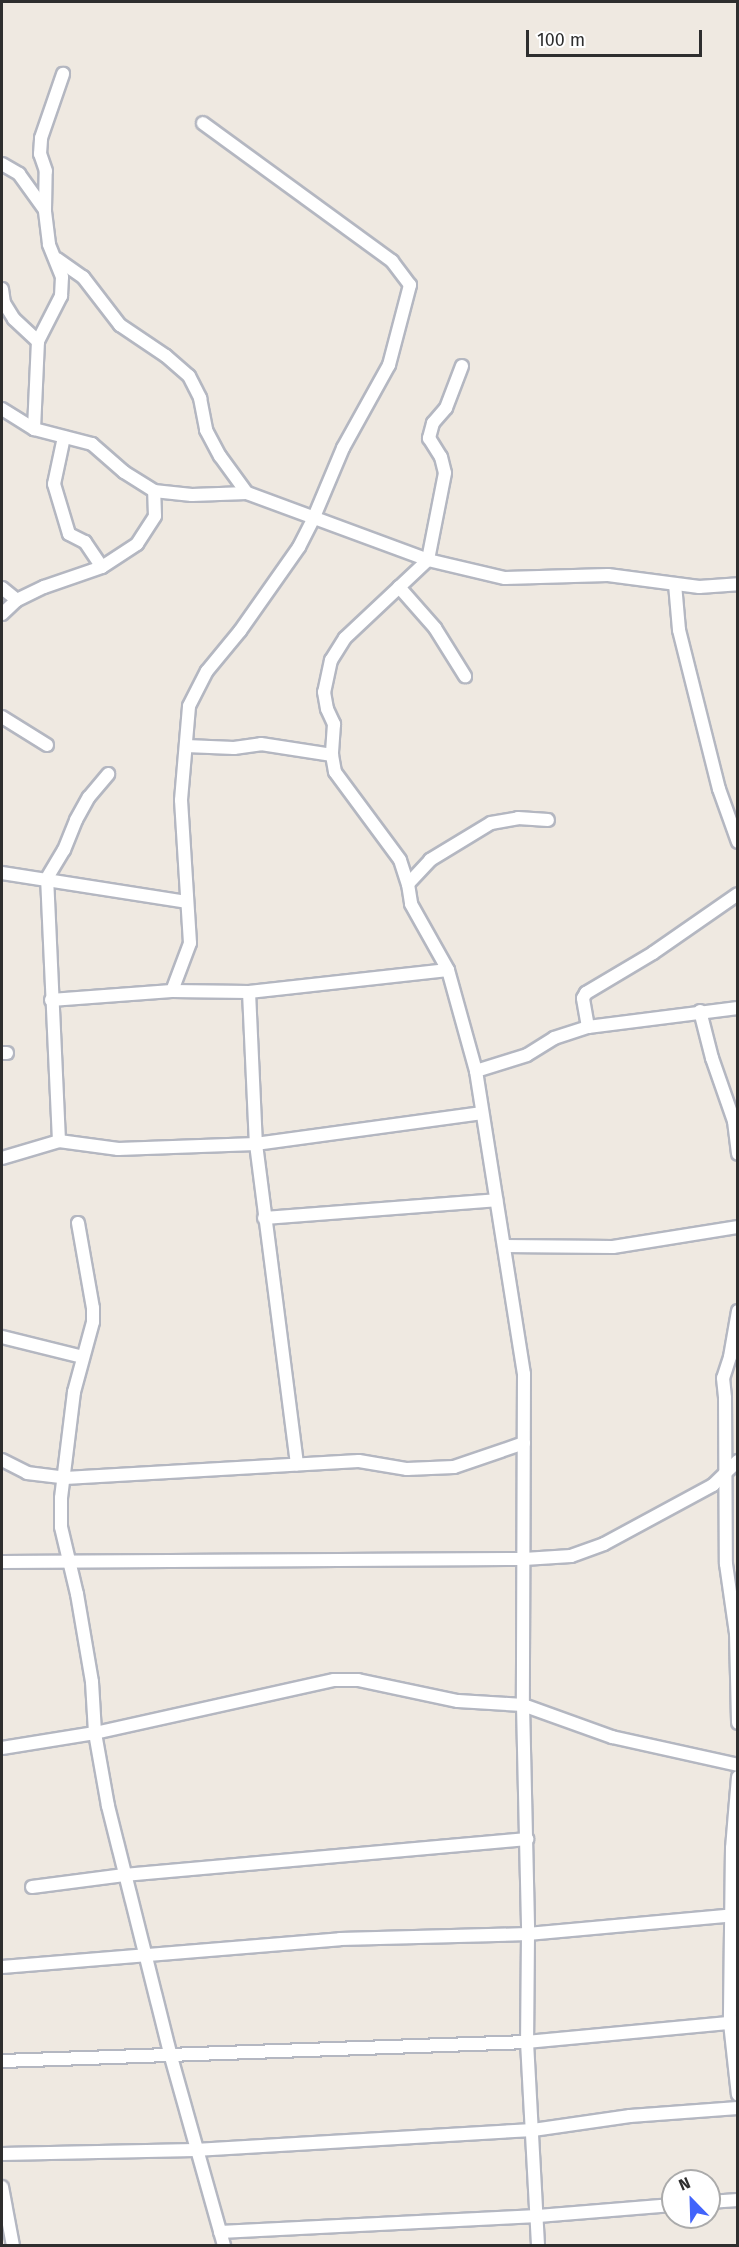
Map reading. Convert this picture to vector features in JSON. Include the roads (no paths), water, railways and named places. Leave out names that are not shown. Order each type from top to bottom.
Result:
[{"type":"street","points":[[34,429],[38,341],[61,297],[62,277],[57,259],[49,244],[45,210],[46,171],[40,154],[41,138],[63,74]]},
{"type":"street","points":[[172,991],[190,944],[181,800],[189,706],[207,671],[240,631],[299,548],[343,448],[389,365],[410,285],[392,261],[203,123]]},
{"type":"street","points":[[2,164],[19,174],[45,210]]},
{"type":"street","points":[[57,259],[83,277],[120,325],[166,356],[189,376],[200,399],[206,430],[220,456],[247,493]]},
{"type":"street","points":[[2,289],[4,303],[14,319],[38,341]]},
{"type":"street","points":[[462,366],[446,408],[430,429],[429,438],[441,457],[445,473],[428,560],[345,638],[331,660],[324,692],[327,709],[334,724],[332,755],[335,772],[400,860],[408,884],[411,904],[448,970],[476,1071],[524,1374],[523,1705],[527,1839],[527,2042],[538,2246]]},
{"type":"street","points":[[2,409],[34,429],[92,444],[124,472],[154,492],[192,495],[247,493],[428,560],[505,578],[608,574],[699,587],[738,584]]},
{"type":"street","points":[[64,437],[54,478],[57,494],[69,534],[86,543],[102,567]]},
{"type":"street","points":[[2,614],[17,600],[44,587],[102,567],[137,544],[155,516],[154,492]]},
{"type":"street","points":[[675,584],[679,630],[719,789],[738,842]]},
{"type":"street","points":[[399,587],[435,628],[465,676]]},
{"type":"street","points":[[2,588],[17,600]]},
{"type":"street","points":[[2,717],[47,745]]},
{"type":"street","points":[[186,746],[234,748],[261,744],[332,755]]},
{"type":"street","points":[[59,1141],[46,878],[64,850],[76,820],[89,797],[108,774]]},
{"type":"street","points":[[408,884],[430,860],[491,823],[518,818],[548,820]]},
{"type":"street","points":[[2,873],[46,878],[187,902]]},
{"type":"street","points":[[588,1027],[583,998],[586,993],[652,953],[738,894]]},
{"type":"street","points":[[51,1000],[172,991],[249,992],[448,970]]},
{"type":"street","points":[[249,992],[256,1143],[297,1464]]},
{"type":"street","points":[[476,1071],[527,1055],[554,1038],[588,1027],[738,1008]]},
{"type":"street","points":[[700,1011],[712,1058],[734,1121],[738,1154]]},
{"type":"street","points":[[2,1158],[59,1141],[118,1149],[256,1143],[482,1113]]},
{"type":"street","points":[[264,1218],[496,1200]]},
{"type":"street","points":[[78,1223],[93,1308],[74,1392],[61,1498],[61,1527],[92,1682],[95,1732],[124,1875],[195,2150],[224,2246]]},
{"type":"street","points":[[504,1246],[613,1247],[738,1227]]},
{"type":"street","points":[[738,1311],[735,1342],[723,1378],[724,1473],[732,1548],[738,1723]]},
{"type":"street","points":[[2,1337],[83,1357]]},
{"type":"street","points":[[2,1460],[27,1473],[65,1478],[359,1461],[407,1469],[454,1467],[525,1443]]},
{"type":"street","points":[[2,1562],[571,1556],[604,1544],[713,1485],[738,1461]]},
{"type":"street","points":[[2,1748],[95,1732],[333,1680],[358,1680],[458,1701],[523,1705],[612,1737],[738,1765]]},
{"type":"street","points":[[738,1777],[732,1848],[734,2023],[738,2095]]},
{"type":"street","points":[[32,1887],[124,1875],[527,1839]]},
{"type":"street","points":[[2,1967],[340,1939],[528,1934],[734,1915]]},
{"type":"street","points":[[2,2061],[171,2057],[527,2042],[734,2023]]},
{"type":"street","points":[[2,2154],[195,2150],[533,2130],[630,2116],[738,2108]]},
{"type":"street","points":[[2,2187],[4,2221],[13,2246]]},
{"type":"street","points":[[721,2201],[738,2200]]},
{"type":"street","points":[[220,2232],[538,2216],[661,2206]]}]
